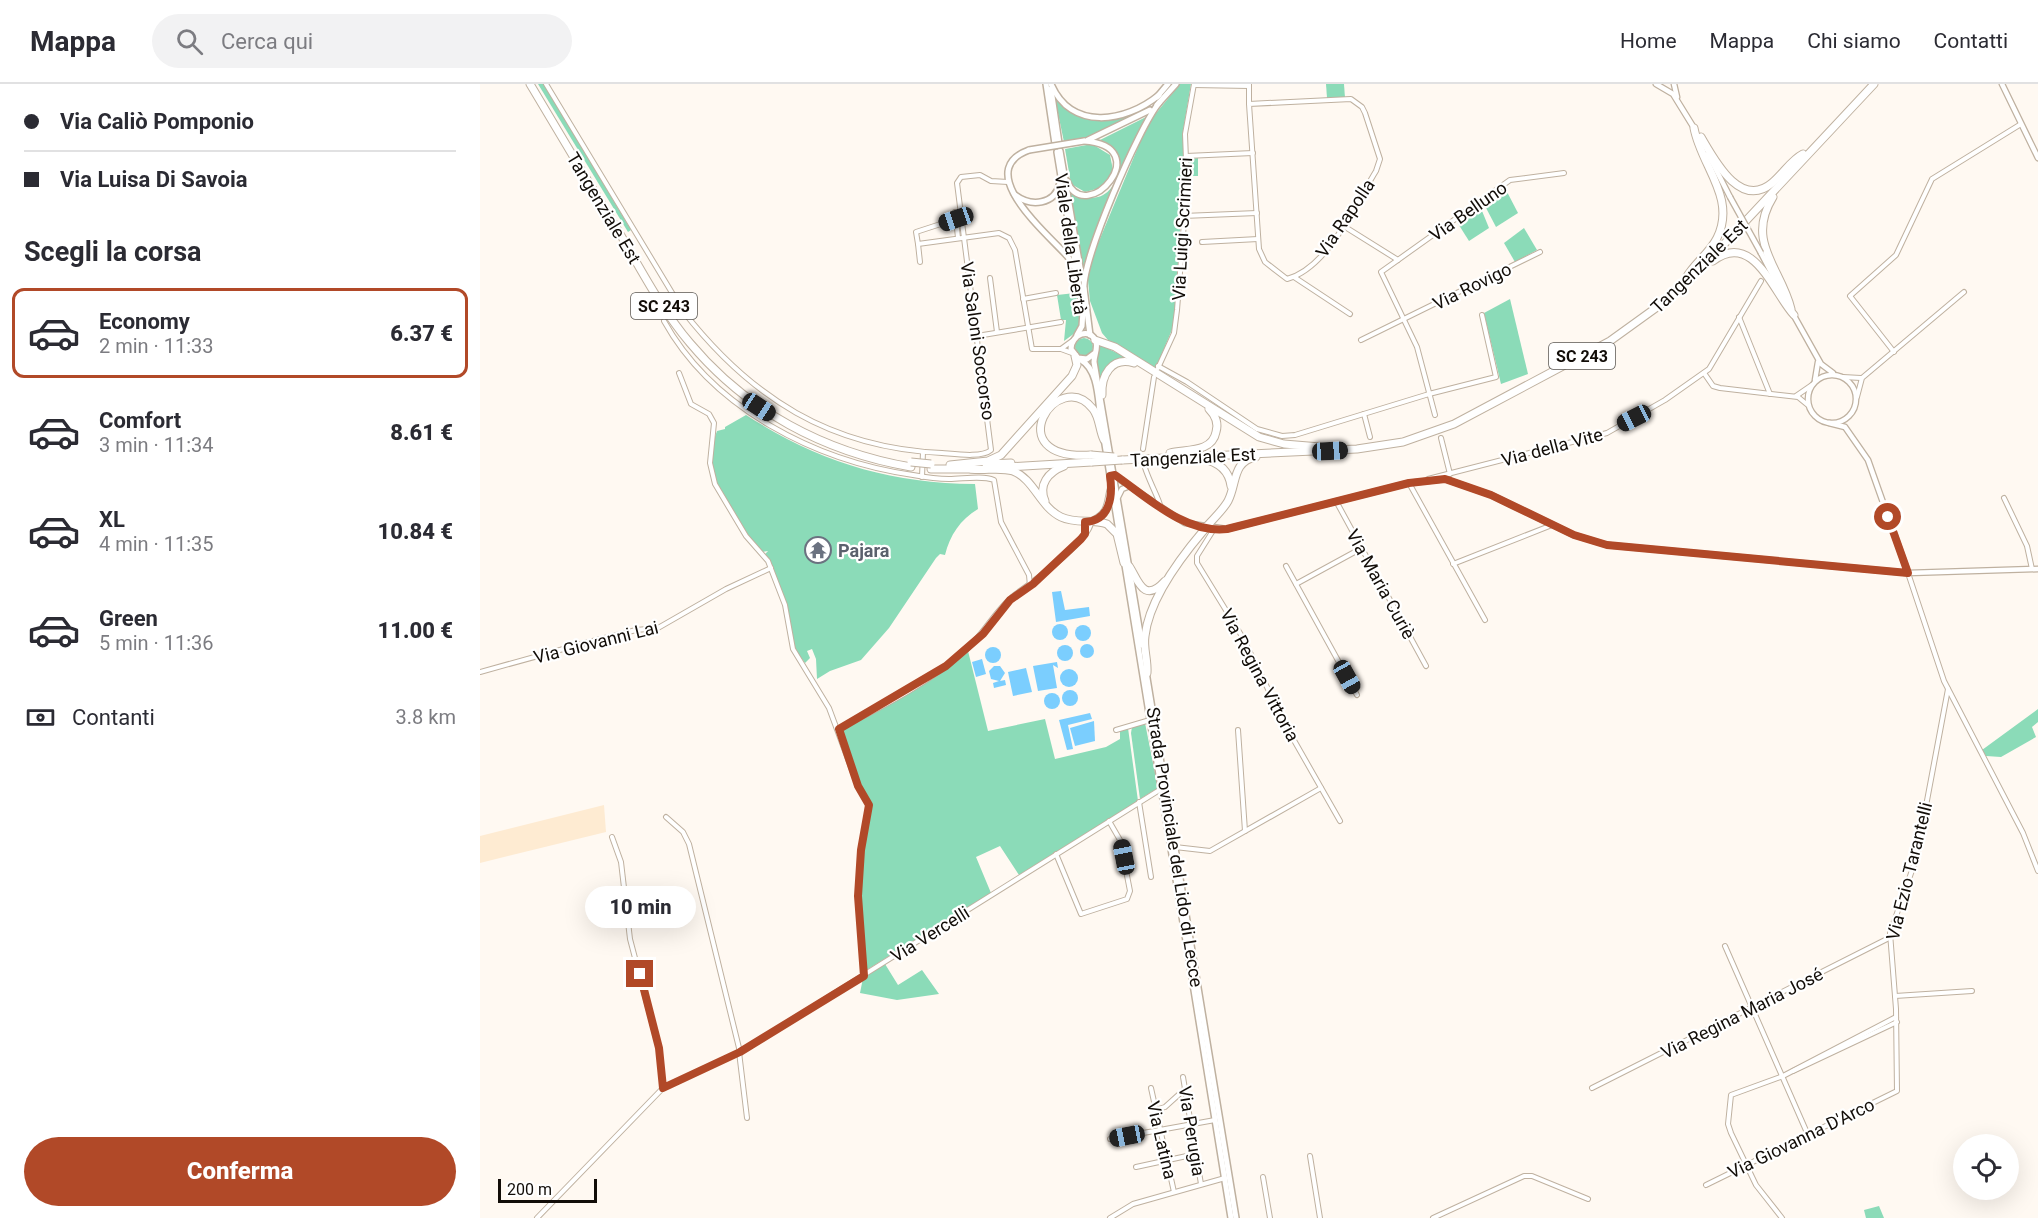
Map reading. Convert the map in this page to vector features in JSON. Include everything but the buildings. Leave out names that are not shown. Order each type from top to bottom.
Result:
[{"type":"highway","name":"Tangenziale Est","points":[[530,84],[666,310],[710,365],[759,407],[804,434],[849,452],[911,464],[970,469],[1092,460]]},
{"type":"highway","name":"Tangenziale Est","points":[[535,84],[676,318],[714,365],[762,404],[804,429],[851,448],[911,464]]},
{"type":"highway","name":"Tangenziale Est","points":[[931,466],[1118,459],[1379,442],[1424,431],[1450,421],[1615,333],[1685,282],[1868,84]]},
{"type":"highway","name":"Tangenziale Est","points":[[1170,455],[1282,453],[1380,446],[1427,435],[1454,424],[1610,341],[1639,322],[1685,282],[1874,84]]},
{"type":"highway","points":[[1693,127],[1730,180],[1744,189],[1755,190],[1767,187],[1803,154]]},
{"type":"highway","points":[[1685,282],[1714,244],[1724,215],[1720,193],[1693,127]]},
{"type":"highway","points":[[1792,312],[1764,246],[1762,223],[1773,197],[1801,162]]},
{"type":"highway","points":[[1685,282],[1718,257],[1733,253],[1744,254],[1758,264],[1792,312]]},
{"type":"highway","points":[[1093,338],[1115,347],[1153,373],[1259,437],[1284,444],[1320,447]]},
{"type":"highway","points":[[950,465],[988,461],[1001,455],[1072,376],[1077,365],[1076,356]]},
{"type":"highway","points":[[1102,395],[1105,374],[1117,363],[1131,362],[1153,373]]},
{"type":"highway","points":[[1092,460],[1064,456],[1049,447],[1043,438],[1041,425],[1048,407],[1065,398],[1077,399],[1087,404],[1096,414],[1104,440]]},
{"type":"highway","points":[[1170,455],[1201,448],[1213,439],[1217,426],[1216,418],[1200,402]]},
{"type":"highway","points":[[970,469],[1014,472],[1024,478],[1054,513],[1069,520],[1102,522],[1114,530],[1137,584],[1144,588],[1160,587],[1208,529],[1230,495],[1236,472],[1243,462],[1251,458],[1282,453]]},
{"type":"highway","points":[[1170,455],[1205,459],[1219,464],[1230,478],[1230,495]]},
{"type":"highway","points":[[1054,513],[1042,493],[1049,475],[1062,466],[1092,460]]},
{"type":"highway","points":[[1088,522],[1106,512],[1110,505],[1112,486]]},
{"type":"highway","points":[[1146,673],[1144,644],[1147,626],[1171,575]]},
{"type":"main road","points":[[1049,84],[1060,102],[1067,108],[1076,114],[1096,117],[1125,114],[1143,107],[1159,95]]},
{"type":"main road","points":[[1049,84],[1057,144]]},
{"type":"main road","points":[[1126,123],[1171,85]]},
{"type":"main road","points":[[1084,290],[1085,270],[1143,126],[1171,85]]},
{"type":"main road","points":[[1082,303],[1068,257],[1010,190],[1009,169],[1014,159],[1029,150],[1084,141],[1126,123],[1159,103]]},
{"type":"main road","points":[[1059,151],[1071,188],[1085,194],[1098,193],[1112,183],[1116,162],[1111,151],[1103,145],[1084,141]]},
{"type":"main road","points":[[1010,190],[1026,202],[1039,203],[1049,199],[1059,185],[1059,151]]},
{"type":"main road","name":"Viale della Libertà","points":[[1059,151],[1093,338],[1112,476]]},
{"type":"main road","name":"Viale della Libertà","points":[[1059,151],[1082,303],[1083,322],[1072,341],[1076,356],[1088,365],[1094,377],[1112,476]]},
{"type":"main road","name":"Viale della Libertà","points":[[1077,335],[1093,338]]},
{"type":"main road","points":[[1076,356],[1089,358],[1095,353]]},
{"type":"main road","name":"Strada Provinciale del Lido di Lecce","points":[[1112,476],[1175,847],[1226,1178]]},
{"type":"main road","name":"Strada Provinciale del Lido di Lecce","points":[[1112,476],[1118,497],[1161,789],[1233,1218]]},
{"type":"street","points":[[546,84],[683,311],[731,367],[762,393],[835,433],[891,449],[923,452],[922,477]]},
{"type":"street","points":[[1656,84],[1669,90],[1677,100],[1824,367],[1843,377],[1856,380],[1862,378],[1964,292]]},
{"type":"street","points":[[1674,84],[1677,100]]},
{"type":"street","points":[[2002,84],[2038,158]]},
{"type":"street","points":[[1194,85],[1249,85],[1258,239],[1261,256],[1282,278],[1294,277],[1350,314]]},
{"type":"street","name":"Via Luigi Scrimieri","points":[[1143,449],[1153,373],[1174,333],[1178,310],[1187,185],[1186,119],[1194,85]]},
{"type":"street","name":"Via Rapolla","points":[[1249,104],[1351,99],[1362,106],[1380,159],[1376,171],[1323,255],[1294,277]]},
{"type":"street","points":[[1894,352],[1850,296],[1896,255],[1932,179],[2021,124]]},
{"type":"street","points":[[1186,156],[1253,153]]},
{"type":"street","name":"Via Belluno","points":[[1404,319],[1381,272],[1510,180],[1564,173]]},
{"type":"street","name":"Via Saloni Soccorso","points":[[923,452],[987,453],[992,448],[957,183],[959,178],[980,175],[992,181],[1008,182]]},
{"type":"street","points":[[955,212],[958,238]]},
{"type":"street","points":[[1183,216],[1257,213]]},
{"type":"street","points":[[920,262],[916,232],[956,219]]},
{"type":"street","points":[[1342,225],[1398,260]]},
{"type":"street","points":[[918,244],[999,233],[1009,238],[1016,250],[1034,351],[1061,350],[1076,356]]},
{"type":"street","points":[[1202,242],[1258,239]]},
{"type":"street","name":"Via Rovigo","points":[[1361,340],[1539,252]]},
{"type":"street","points":[[990,278],[997,332]]},
{"type":"street","points":[[1761,281],[1739,317],[1770,394]]},
{"type":"street","points":[[1023,299],[1056,293]]},
{"type":"street","points":[[1158,366],[1187,382],[1257,429],[1270,434],[1295,435],[1430,394],[1496,377],[1482,315]]},
{"type":"street","name":"Via della Vite","points":[[1428,479],[1607,433],[1665,400],[1709,369],[1739,317]]},
{"type":"street","points":[[1404,319],[1418,346],[1435,415]]},
{"type":"street","points":[[664,321],[679,345],[712,380],[747,410],[774,428],[818,450],[853,463],[922,477],[994,480],[1001,522],[1029,575],[1030,586]]},
{"type":"street","points":[[983,335],[1061,322]]},
{"type":"street","points":[[1061,350],[1072,341]]},
{"type":"street","points":[[1809,406],[1808,398],[1818,370],[1815,354]]},
{"type":"street","points":[[680,373],[691,404],[709,414],[714,423],[715,434],[710,455],[715,484],[740,527],[764,555],[771,568],[785,604],[793,649],[818,687],[839,729],[858,786],[869,805],[861,850],[858,896],[864,976]]},
{"type":"street","points":[[1704,373],[1713,386],[1720,388],[1801,398],[1817,418],[1842,426],[1850,433],[1868,460],[1948,689],[2023,833],[2038,871]]},
{"type":"street","points":[[1793,396],[1801,395],[1824,376],[1835,374]]},
{"type":"street","points":[[1843,377],[1854,387],[1857,397]]},
{"type":"street","points":[[1850,433],[1851,414],[1862,378]]},
{"type":"street","points":[[1364,414],[1370,437]]},
{"type":"street","points":[[1829,423],[1842,422],[1851,414]]},
{"type":"street","points":[[1441,438],[1450,474]]},
{"type":"street","points":[[1144,464],[1151,490],[1160,501],[1160,505]]},
{"type":"street","points":[[1112,476],[1185,523],[1208,529],[1227,529],[1409,483],[1428,479],[1445,479],[1464,484],[1552,525],[1607,545],[1908,573],[2035,569],[2027,546],[2004,498]]},
{"type":"street","points":[[1409,483],[1485,620]]},
{"type":"street","points":[[1118,497],[1122,489],[1130,486]]},
{"type":"street","name":"Via Maria Curiè","points":[[1336,501],[1426,666]]},
{"type":"street","points":[[839,729],[946,666],[983,634],[1010,600],[1041,577],[1085,534],[1088,522]]},
{"type":"street","points":[[1453,564],[1552,525]]},
{"type":"street","name":"Via Regina Vittoria","points":[[1208,529],[1197,556],[1197,563],[1243,638],[1287,728],[1340,821]]},
{"type":"street","points":[[1296,584],[1362,548]]},
{"type":"street","points":[[1286,566],[1357,696]]},
{"type":"street","name":"Via Giovanni Lai","points":[[480,672],[636,630],[658,628],[726,589],[771,568]]},
{"type":"street","points":[[1029,575],[1041,577]]},
{"type":"street","name":"Via Ezio Tarantelli","points":[[1896,1091],[1897,1019],[1890,938],[1916,859],[1948,689]]},
{"type":"street","points":[[1116,730],[1150,720]]},
{"type":"street","points":[[1238,730],[1245,831]]},
{"type":"street","points":[[1175,847],[1210,851],[1321,788]]},
{"type":"street","name":"Via Vercelli","points":[[663,1088],[740,1052],[1161,789]]},
{"type":"street","points":[[1139,802],[1151,877]]},
{"type":"street","points":[[666,817],[682,832],[689,844],[740,1052],[747,1118]]},
{"type":"street","points":[[1056,854],[1081,915],[1127,899],[1131,891],[1120,840],[1109,821]]},
{"type":"street","points":[[537,1218],[663,1088],[659,1048],[628,929],[621,862],[612,837]]},
{"type":"street","name":"Via Regina Maria José","points":[[1592,1088],[1890,938]]},
{"type":"street","points":[[1725,946],[1808,1135]]},
{"type":"street","points":[[1895,996],[1972,991]]},
{"type":"street","points":[[1782,1218],[1756,1185],[1728,1124],[1729,1099],[1734,1092],[1783,1076],[1897,1019]]},
{"type":"street","name":"Via Perugia","points":[[1183,1077],[1201,1184]]},
{"type":"street","name":"Via Latina","points":[[1151,1088],[1174,1192]]},
{"type":"street","points":[[1155,1110],[1165,1107],[1185,1089]]},
{"type":"street","name":"Via Giovanna D'Arco","points":[[1706,1185],[1896,1091]]},
{"type":"street","points":[[1110,1139],[1215,1120]]},
{"type":"street","points":[[1136,1167],[1196,1154]]},
{"type":"street","points":[[1310,1156],[1320,1218]]},
{"type":"street","points":[[1433,1218],[1524,1176],[1532,1176],[1588,1199]]},
{"type":"street","points":[[1263,1177],[1270,1218]]},
{"type":"street","points":[[1110,1218],[1133,1204],[1226,1178]]},
{"type":"shaded area","points":[[604,805],[606,832],[480,863],[480,836]]},
{"type":"green space","points":[[538,84],[544,84],[631,230],[628,232]]},
{"type":"green space","points":[[1180,84],[1191,84],[1183,131],[1185,189],[1180,227],[1180,264],[1174,325],[1155,370],[1108,340],[1102,333],[1090,301],[1087,270],[1148,123]]},
{"type":"green space","points":[[1326,84],[1344,84],[1345,98],[1327,98]]},
{"type":"green space","points":[[1054,94],[1061,104],[1080,116],[1103,119],[1138,111],[1093,137],[1064,142]]},
{"type":"green space","points":[[1146,117],[1083,272],[1070,189],[1086,197],[1097,197],[1106,193],[1113,185],[1118,165],[1116,154],[1110,146],[1100,140]]},
{"type":"green space","points":[[1092,144],[1110,155],[1113,170],[1104,187],[1085,192],[1071,184],[1065,149]]},
{"type":"green space","points":[[1198,158],[1198,176],[1190,176],[1189,159]]},
{"type":"green space","points":[[1505,188],[1518,213],[1496,227],[1484,204]]},
{"type":"green space","points":[[1480,206],[1489,228],[1469,241],[1457,222]]},
{"type":"green space","points":[[1524,228],[1537,250],[1515,262],[1504,243]]},
{"type":"green space","points":[[1075,293],[1080,310],[1079,330],[1064,341],[1066,320],[1061,320],[1057,295]]},
{"type":"green space","points":[[1510,299],[1528,374],[1501,384],[1484,313]]},
{"type":"green space","points":[[1080,338],[1088,338],[1093,343],[1091,354],[1080,356],[1075,351],[1075,343]]},
{"type":"green space","points":[[1100,345],[1130,359],[1120,360],[1101,380],[1095,358]]},
{"type":"green space","points":[[746,415],[800,445],[855,467],[913,479],[975,484],[978,509],[957,529],[945,555],[940,554],[936,558],[889,628],[861,660],[830,671],[817,679],[816,659],[812,649],[807,651],[810,658],[805,663],[794,648],[787,605],[765,554],[768,551],[762,552],[737,521],[722,495],[712,469],[711,458],[717,431],[725,429]]},
{"type":"green space","points":[[968,651],[988,731],[1045,719],[1055,759],[1106,747],[1120,739],[1120,730],[1128,728],[1138,801],[1019,875],[1000,846],[976,857],[991,893],[865,971],[859,897],[864,840],[871,807],[860,787],[841,729],[946,669]]},
{"type":"green space","points":[[2038,709],[2038,722],[2032,727],[2036,737],[2001,757],[1986,756],[1982,750]]},
{"type":"green space","points":[[1145,723],[1158,788],[1140,799],[1131,733],[1132,727]]},
{"type":"green space","points":[[885,964],[898,985],[922,970],[939,994],[897,1000],[860,993],[863,978]]},
{"type":"green space","points":[[1879,1206],[1884,1218],[1866,1218],[1864,1210]]},
{"type":"water","points":[[1061,591],[1065,610],[1089,607],[1090,616],[1056,622],[1052,592]]},
{"type":"water","points":[[1060,624],[1066,626],[1068,632],[1066,638],[1060,640],[1054,638],[1052,632],[1054,626]]},
{"type":"water","points":[[1083,625],[1089,627],[1091,633],[1089,639],[1083,641],[1077,639],[1075,633],[1077,627]]},
{"type":"water","points":[[1084,644],[1090,644],[1094,651],[1090,658],[1084,658],[1080,654],[1080,648]]},
{"type":"water","points":[[1065,645],[1071,647],[1073,653],[1071,659],[1065,661],[1059,659],[1057,653],[1059,647]]},
{"type":"water","points":[[993,647],[999,649],[1001,655],[999,661],[993,663],[987,661],[985,655],[987,649]]},
{"type":"water","points":[[982,659],[986,674],[976,677],[972,662]]},
{"type":"water","points":[[1057,662],[1058,668],[1053,665],[1057,688],[1038,691],[1033,666]]},
{"type":"water","points":[[994,666],[1000,666],[1005,673],[1000,681],[1005,680],[1006,685],[994,688],[993,683],[999,681],[991,679],[989,671]]},
{"type":"water","points":[[1026,668],[1032,692],[1013,696],[1008,672]]},
{"type":"water","points":[[1069,669],[1075,672],[1078,678],[1075,684],[1069,687],[1063,684],[1060,678],[1063,672]]},
{"type":"water","points":[[1067,690],[1073,690],[1078,698],[1076,704],[1067,706],[1062,701],[1062,695]]},
{"type":"water","points":[[1049,693],[1055,693],[1060,701],[1058,707],[1049,709],[1044,704],[1044,698]]},
{"type":"water","points":[[1090,713],[1092,719],[1068,725],[1073,749],[1067,750],[1059,720]]},
{"type":"water","points":[[1094,721],[1095,741],[1075,746],[1070,728]]},
{"type":"place","name":"Pajara","points":[[818,550]]},
{"type":"route","points":[[640,974],[659,1048],[663,1088],[740,1052],[864,976],[858,924],[858,896],[861,850],[869,805],[858,786],[839,729],[915,686],[963,653],[983,634],[1013,597],[1033,584],[1081,539],[1085,534],[1085,522],[1090,522],[1106,512],[1111,500],[1110,476],[1115,475],[1185,523],[1221,530],[1409,483],[1428,479],[1445,479],[1491,495],[1574,535],[1607,545],[1908,573],[1888,517]]}]
